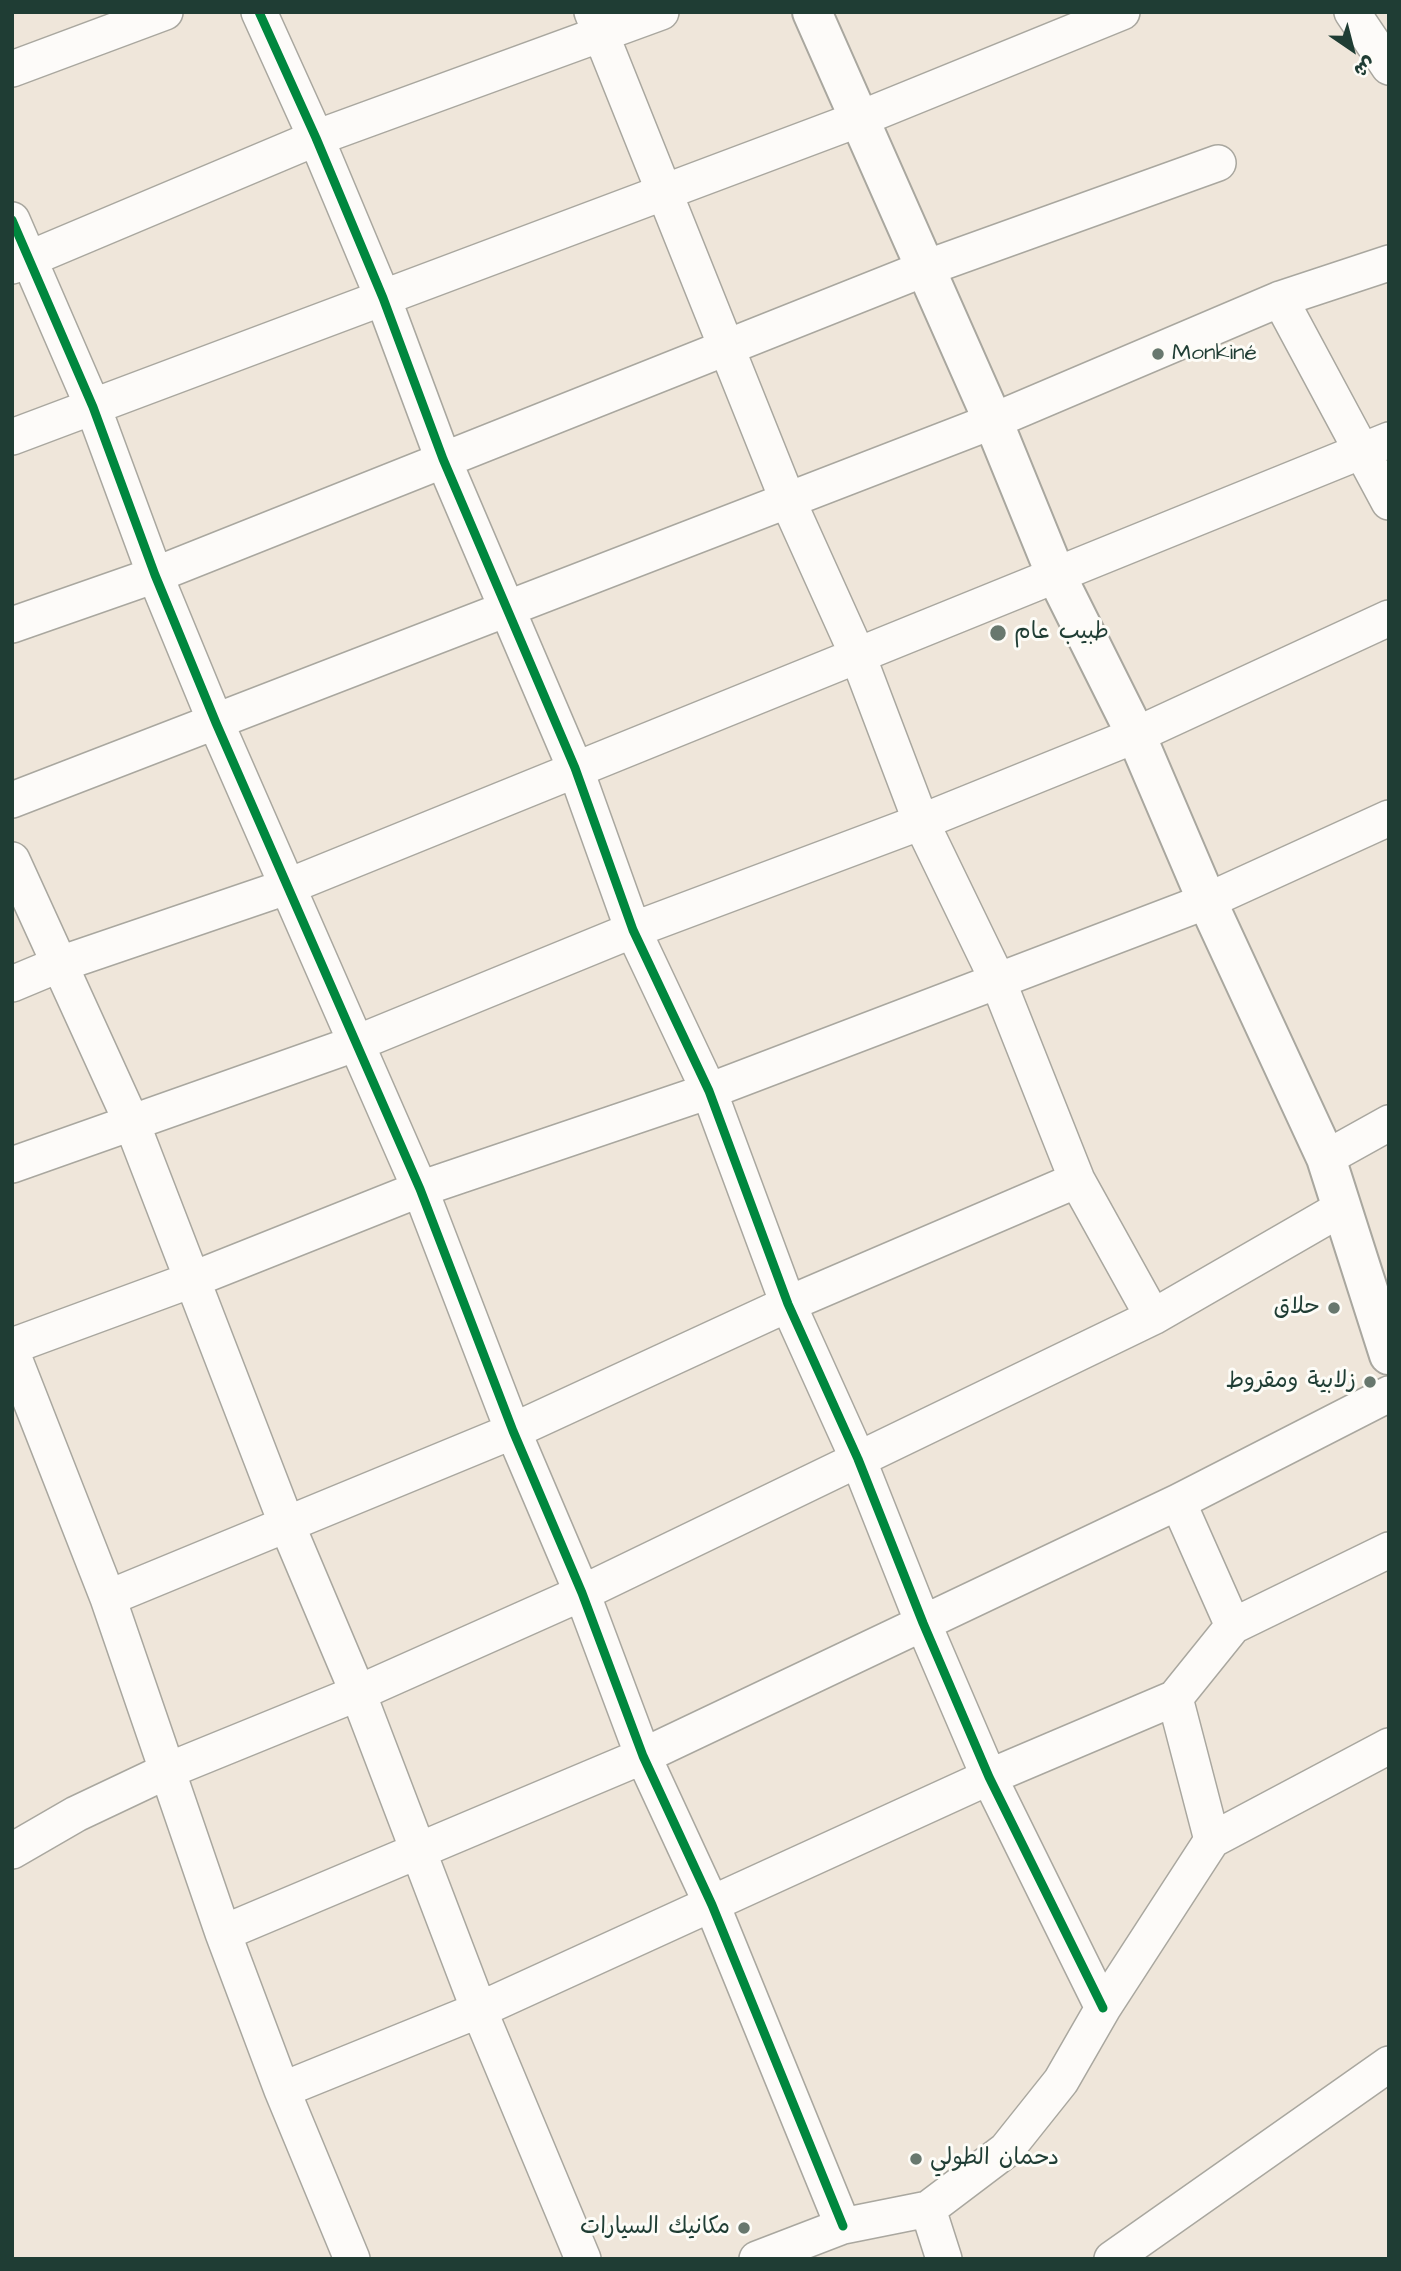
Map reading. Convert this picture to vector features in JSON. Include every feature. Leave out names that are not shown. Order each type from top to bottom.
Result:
[{"type":"street","points":[[12,69],[165,12]]},
{"type":"street","points":[[258,12],[316,138],[383,298],[443,459],[575,768],[633,930],[709,1091],[788,1304],[858,1459],[923,1623],[989,1777],[1103,2008]]},
{"type":"street","points":[[20,263],[596,24],[661,12]]},
{"type":"street","points":[[811,12],[993,421],[1055,573],[1136,735],[1207,901],[1326,1158],[1389,1355]]},
{"type":"street","points":[[12,437],[664,189],[859,119],[1122,12]]},
{"type":"street","points":[[1352,12],[1389,67]]},
{"type":"street","points":[[596,24],[788,501],[858,656],[921,822],[998,981],[1077,1180],[1153,1317]]},
{"type":"street","points":[[12,625],[155,575],[926,268],[1219,163]]},
{"type":"street","points":[[12,220],[20,263],[93,407],[155,575],[216,723],[421,1189],[513,1431],[582,1593],[643,1756],[712,1906],[843,2226]]},
{"type":"street","points":[[12,800],[993,421],[1280,299],[1389,263]]},
{"type":"street","points":[[1280,299],[1375,446],[1389,502]]},
{"type":"street","points":[[12,984],[60,964],[289,886],[575,768],[858,656],[1055,573],[1375,446]]},
{"type":"street","points":[[12,1165],[131,1121],[357,1044],[633,930],[921,822],[1136,735],[1389,618]]},
{"type":"street","points":[[12,1346],[194,1279],[421,1189],[709,1091],[1207,901],[1389,818]]},
{"type":"street","points":[[12,860],[131,1121],[288,1525],[358,1693],[417,1852],[583,2259]]},
{"type":"street","points":[[1326,1158],[1389,1123]]},
{"type":"street","points":[[108,1598],[513,1431],[788,1304],[1077,1180]]},
{"type":"street","points":[[12,1851],[76,1814],[170,1769],[358,1693],[582,1593],[1153,1317],[1342,1208]]},
{"type":"street","points":[[12,1353],[108,1598],[170,1769],[223,1933],[282,2090],[352,2259]]},
{"type":"street","points":[[223,1933],[643,1756],[1178,1502],[1389,1394]]},
{"type":"street","points":[[1178,1502],[1233,1626]]},
{"type":"street","points":[[282,2090],[480,2010],[989,1777],[1175,1698],[1233,1626],[1389,1550]]},
{"type":"street","points":[[1175,1698],[1212,1840]]},
{"type":"street","points":[[757,2259],[843,2226],[928,2209],[1006,2150],[1061,2081],[1103,2008],[1212,1840],[1389,1746]]},
{"type":"street","points":[[1112,2259],[1389,2064]]},
{"type":"street","points":[[928,2209],[944,2259]]},
{"type":"cycle path","points":[[259,12],[316,138],[383,298],[443,459],[575,768],[633,930],[709,1091],[788,1304],[858,1459],[923,1623],[989,1777],[1103,2008]]},
{"type":"cycle path","points":[[12,220],[93,407],[155,575],[216,723],[420,1189],[513,1431],[582,1593],[643,1756],[712,1905],[843,2226]]},
{"type":"place","name":"Monkiné","points":[[1158,354]]},
{"type":"place","name":"طبيب عام","points":[[998,633]]},
{"type":"place","name":"حلاق","points":[[1334,1308]]},
{"type":"place","name":"زلابية ومقروط","points":[[1370,1382]]},
{"type":"place","name":"دحمان الطولي","points":[[916,2159]]},
{"type":"place","name":"مكانيك السيارات","points":[[744,2228]]}]
